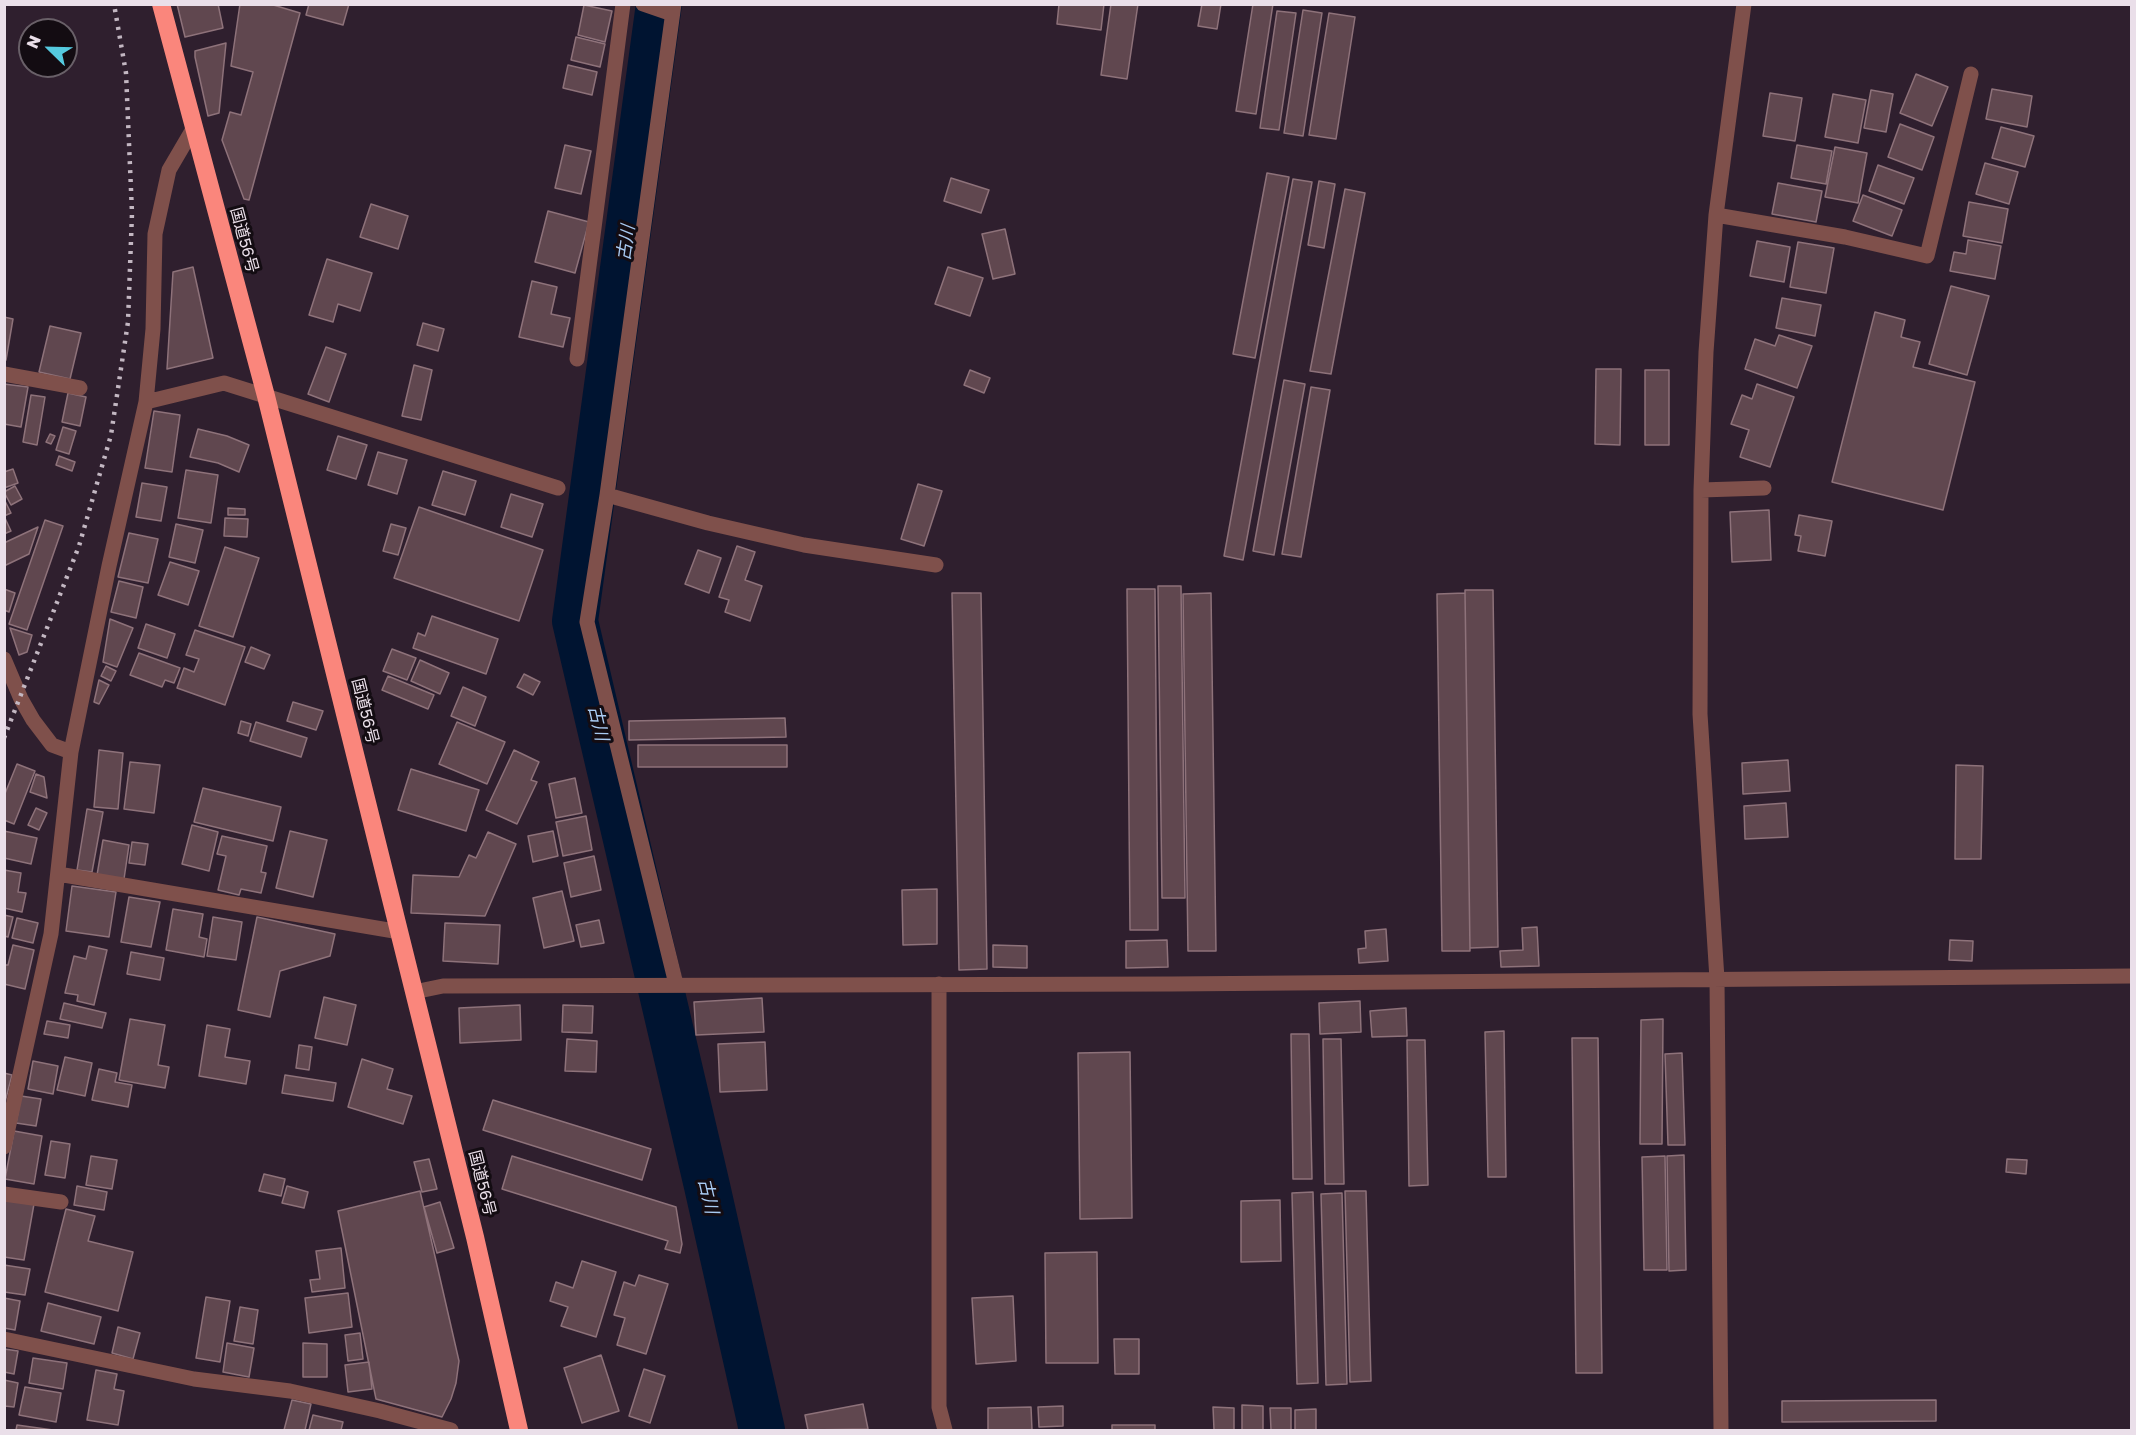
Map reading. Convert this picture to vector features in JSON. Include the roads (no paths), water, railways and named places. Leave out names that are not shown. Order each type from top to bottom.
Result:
[{"type":"highway","name":"国道56号","points":[[161,4],[266,396],[475,1237],[519,1431]]},
{"type":"street","points":[[577,359],[623,4]]},
{"type":"street","points":[[643,4],[670,10],[607,495],[587,622],[671,984]]},
{"type":"street","points":[[1721,1431],[1717,979],[1700,714],[1701,490],[1706,352],[1716,215],[1744,4]]},
{"type":"street","points":[[1716,215],[1845,237],[1927,256],[1971,74]]},
{"type":"street","points":[[4,1147],[51,934],[71,752],[146,402],[153,329],[155,234],[169,170],[193,129]]},
{"type":"street","points":[[4,374],[80,388]]},
{"type":"street","points":[[146,402],[224,383],[558,488]]},
{"type":"street","points":[[1701,490],[1764,488]]},
{"type":"street","points":[[607,495],[708,523],[804,545],[936,566]]},
{"type":"street","points":[[4,659],[21,699],[33,720],[52,745],[71,752]]},
{"type":"street","points":[[58,874],[400,932]]},
{"type":"street","points":[[414,992],[443,986],[1172,984],[2132,976]]},
{"type":"street","points":[[939,984],[939,1407],[945,1431]]},
{"type":"street","points":[[4,1194],[61,1202]]},
{"type":"street","points":[[4,1339],[194,1379],[290,1391],[380,1411],[451,1431]]},
{"type":"waterway","name":"古川","points":[[659,4],[575,621],[762,1430]]},
{"type":"railway","points":[[4,738],[79,546],[111,435],[128,322],[132,213],[126,73],[114,4]]}]
